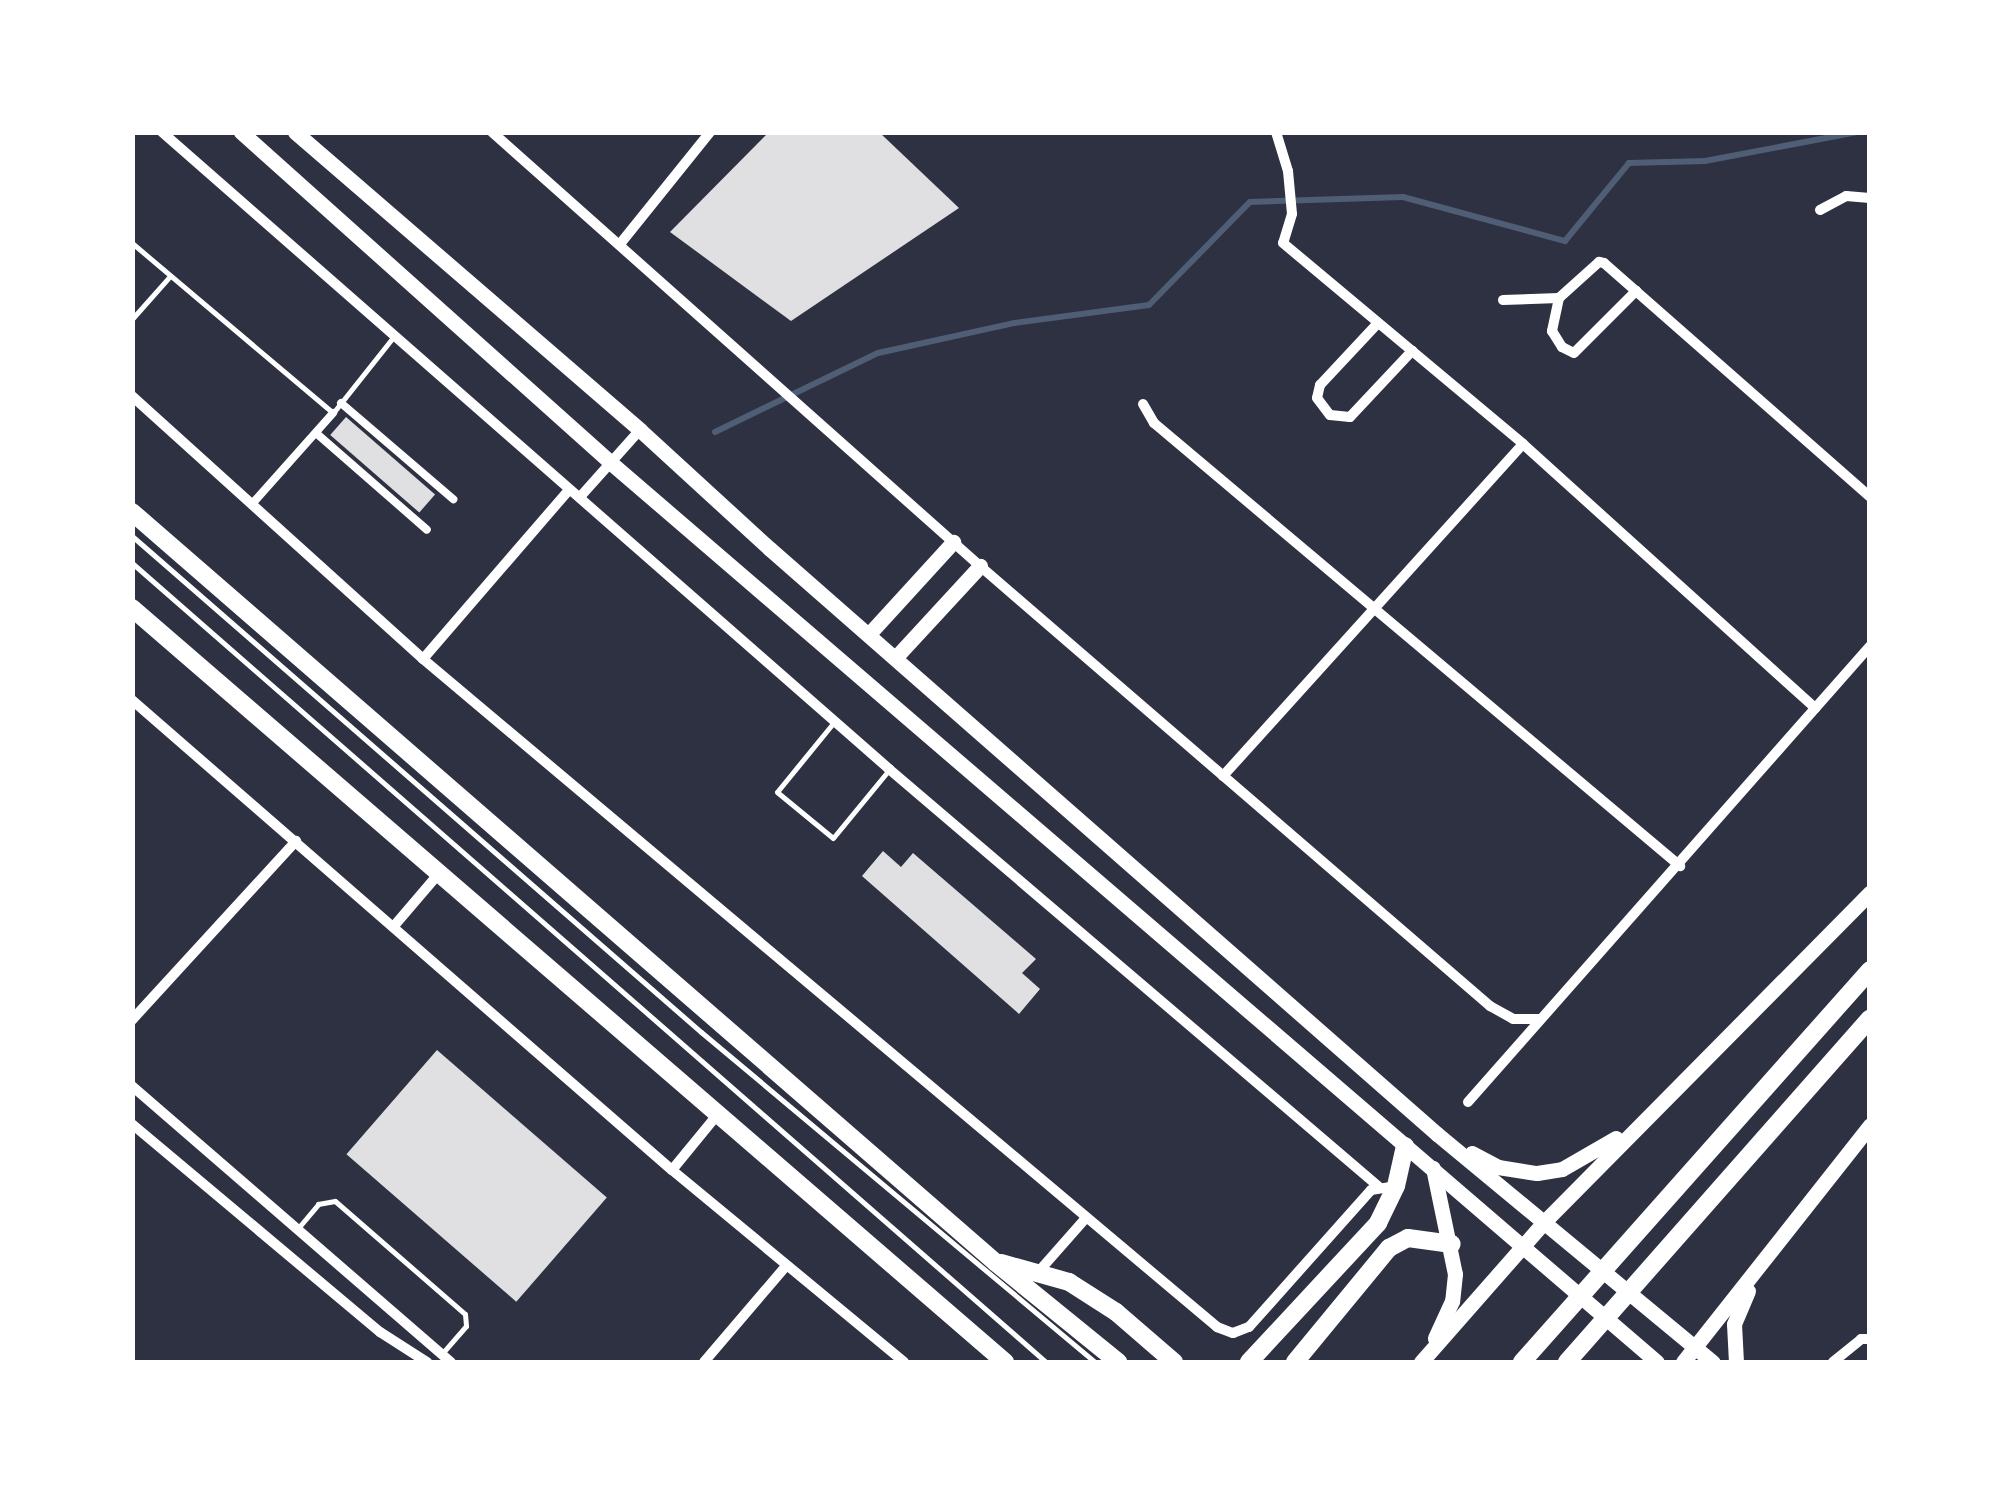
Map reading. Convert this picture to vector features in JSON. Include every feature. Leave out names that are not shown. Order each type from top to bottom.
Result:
[{"type":"main road","points":[[241,132],[611,464],[1656,1362]]},
{"type":"main road","points":[[295,132],[640,430],[1437,1134],[1713,1362]]},
{"type":"main road","points":[[132,512],[995,1262],[1118,1362]]},
{"type":"main road","points":[[869,634],[953,542]]},
{"type":"main road","points":[[896,657],[980,566]]},
{"type":"main road","points":[[132,608],[441,871],[1001,1360]]},
{"type":"main road","points":[[1424,1359],[1545,1221],[1870,893]]},
{"type":"main road","points":[[1522,1362],[1870,970]]},
{"type":"main road","points":[[1567,1362],[1870,1018]]},
{"type":"main road","points":[[1437,1134],[1498,1167],[1536,1173],[1586,1158],[1640,1123]]},
{"type":"main road","points":[[1684,1362],[1870,1125]]},
{"type":"main road","points":[[1249,1362],[1378,1223],[1387,1186],[1405,1146]]},
{"type":"main road","points":[[1424,1359],[1452,1302],[1452,1244],[1432,1167]]},
{"type":"main road","points":[[1295,1362],[1389,1248],[1408,1238],[1452,1244]]},
{"type":"main road","points":[[995,1262],[1040,1270],[1070,1282],[1116,1312],[1174,1362]]},
{"type":"main road","points":[[1736,1362],[1734,1324],[1756,1274]]},
{"type":"street","points":[[132,396],[423,659],[1216,1328],[1240,1332],[1387,1186],[890,769],[162,132]]},
{"type":"street","points":[[492,132],[980,566],[1490,1006],[1513,1019],[1540,1019]]},
{"type":"street","points":[[620,244],[710,132]]},
{"type":"street","points":[[1276,132],[1288,171],[1292,214],[1283,243],[1523,444],[1815,708]]},
{"type":"street","points":[[1820,210],[1846,196],[1870,198]]},
{"type":"street","points":[[1636,291],[1574,352],[1562,347],[1552,331],[1559,298],[1599,262],[1636,291],[1870,496]]},
{"type":"street","points":[[1503,300],[1559,298]]},
{"type":"street","points":[[1378,323],[1320,385],[1317,398],[1330,416],[1350,416],[1412,352]]},
{"type":"street","points":[[341,403],[453,500]]},
{"type":"street","points":[[1143,404],[1154,424],[1680,866]]},
{"type":"street","points":[[252,504],[333,413]]},
{"type":"street","points":[[580,497],[640,430]]},
{"type":"street","points":[[316,433],[427,530]]},
{"type":"street","points":[[1223,776],[1523,444]]},
{"type":"street","points":[[423,659],[569,490]]},
{"type":"street","points":[[1468,1102],[1870,646]]},
{"type":"street","points":[[132,700],[672,1170],[904,1362]]},
{"type":"street","points":[[132,1020],[296,842]]},
{"type":"street","points":[[394,926],[441,871]]},
{"type":"street","points":[[132,1086],[447,1359]]},
{"type":"street","points":[[672,1170],[718,1115]]},
{"type":"street","points":[[132,1124],[380,1332],[427,1362]]},
{"type":"street","points":[[1040,1270],[1086,1220]]},
{"type":"street","points":[[704,1362],[786,1267]]},
{"type":"street","points":[[1833,1362],[1861,1339],[1870,1339]]},
{"type":"lane","points":[[132,242],[333,413],[394,336]]},
{"type":"lane","points":[[132,319],[170,275]]},
{"type":"lane","points":[[132,536],[716,1044],[1095,1362]]},
{"type":"lane","points":[[132,564],[1046,1362]]},
{"type":"lane","points":[[835,721],[777,792],[832,838],[890,769]]},
{"type":"lane","points":[[297,1229],[318,1204],[335,1201],[466,1314],[466,1326],[447,1359]]},
{"type":"building","points":[[769,132],[879,132],[959,208],[791,321],[670,232]]},
{"type":"building","points":[[346,417],[435,494],[419,513],[330,435]]},
{"type":"building","points":[[883,851],[901,867],[913,853],[1036,959],[1022,973],[1040,989],[1019,1014],[862,876]]},
{"type":"building","points":[[437,1050],[607,1198],[516,1302],[346,1154]]},
{"type":"waterway","points":[[715,432],[878,353],[1014,323],[1149,305],[1250,202],[1403,197],[1565,241],[1629,163],[1705,161],[1857,132]]}]
